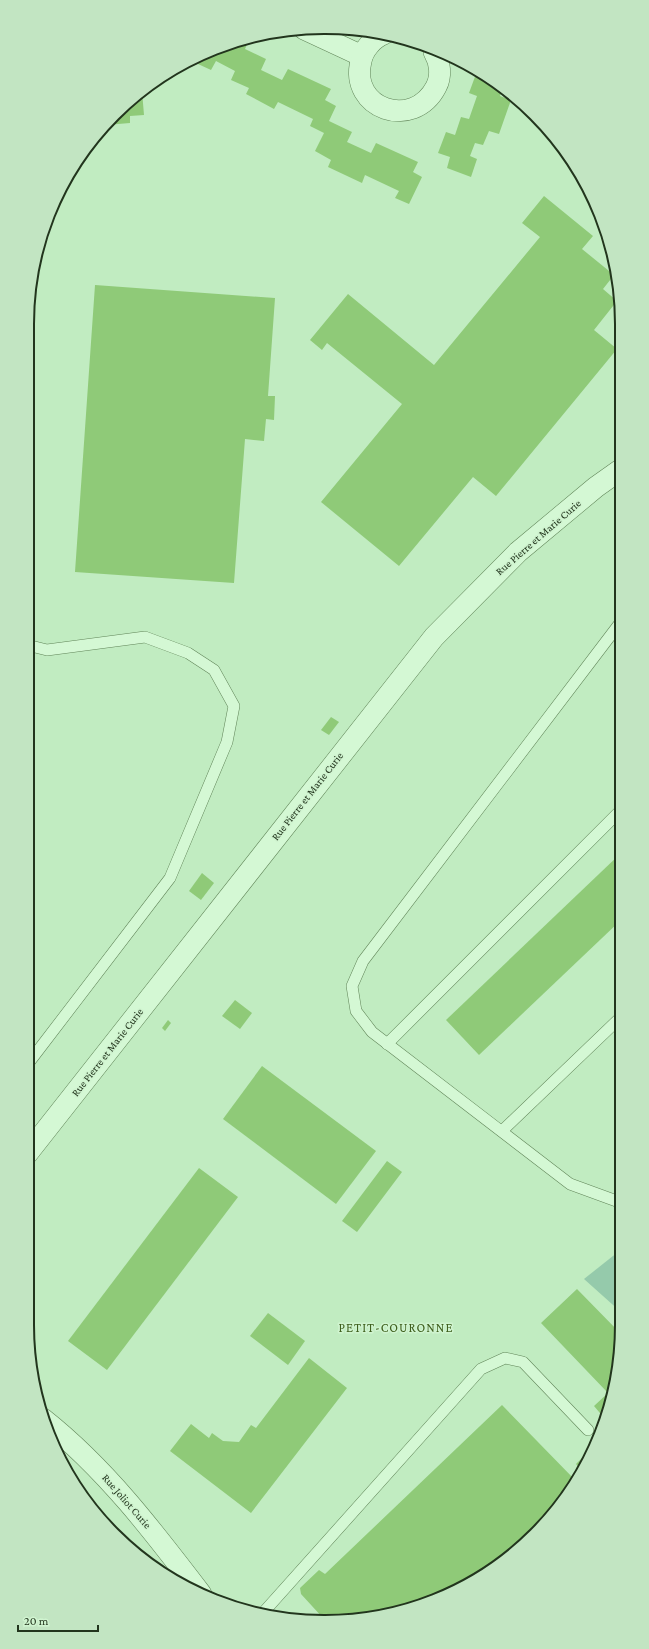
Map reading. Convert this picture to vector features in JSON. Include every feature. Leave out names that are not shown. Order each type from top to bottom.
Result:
[{"type":"street","points":[[316,34],[362,56]]},
{"type":"street","points":[[377,39],[370,44],[362,56],[359,68],[360,81],[365,93],[374,103],[386,109],[398,112],[411,110],[423,104],[432,95],[438,83],[440,70],[438,57]]},
{"type":"street","name":"Rue Pierre et Marie Curie","points":[[34,1145],[434,636],[518,552],[596,487],[615,474]]},
{"type":"street","name":"Rue Joliot Curie","points":[[52,1426],[115,1485],[192,1583]]},
{"type":"lane","points":[[34,647],[47,650],[145,637],[188,653],[214,670],[234,706],[227,742],[170,878],[34,1056]]},
{"type":"lane","points":[[615,637],[363,962],[352,986],[356,1011],[372,1032],[570,1184],[615,1200]]},
{"type":"lane","points":[[387,1044],[615,816]]},
{"type":"lane","points":[[502,1131],[615,1023]]},
{"type":"lane","points":[[267,1609],[481,1369],[505,1358],[523,1362],[588,1430]]},
{"type":"green space","points":[[615,1254],[615,1307],[584,1279]]},
{"type":"building","points":[[247,45],[245,49],[266,59],[261,70],[282,80],[288,69],[331,89],[325,100],[336,106],[329,121],[352,132],[347,142],[371,153],[376,143],[418,162],[413,172],[422,177],[409,204],[395,198],[399,191],[365,175],[362,183],[328,167],[331,160],[315,151],[324,133],[310,126],[313,119],[278,102],[274,109],[246,94],[249,88],[231,80],[235,71],[216,61],[211,70],[198,64],[213,56]]},
{"type":"building","points":[[475,76],[501,94],[500,96],[510,102],[499,134],[489,131],[483,145],[475,143],[470,156],[477,159],[471,177],[447,168],[450,157],[438,153],[446,132],[455,135],[461,117],[469,119],[477,96],[469,93]]},
{"type":"building","points":[[143,98],[144,115],[130,116],[130,123],[114,124]]},
{"type":"building","points":[[544,196],[593,236],[582,249],[610,272],[611,279],[603,289],[614,298],[614,305],[594,330],[615,347],[615,351],[496,496],[473,477],[399,566],[321,502],[402,404],[327,343],[322,350],[310,340],[348,294],[434,365],[540,237],[522,223]]},
{"type":"building","points":[[95,285],[275,298],[268,396],[275,396],[274,420],[266,419],[264,441],[245,439],[234,583],[75,572]]},
{"type":"building","points":[[331,717],[339,722],[329,735],[321,730]]},
{"type":"building","points":[[615,859],[615,926],[479,1055],[446,1020]]},
{"type":"building","points":[[202,873],[214,883],[201,900],[189,891]]},
{"type":"building","points":[[235,1000],[252,1013],[240,1029],[222,1016]]},
{"type":"building","points":[[168,1020],[171,1023],[165,1031],[162,1028]]},
{"type":"building","points":[[262,1066],[376,1151],[336,1204],[223,1119]]},
{"type":"building","points":[[387,1161],[402,1172],[357,1232],[342,1221]]},
{"type":"building","points":[[199,1168],[238,1197],[107,1370],[68,1341]]},
{"type":"building","points":[[577,1289],[615,1328],[613,1362],[607,1392],[541,1323]]},
{"type":"building","points":[[268,1313],[305,1341],[288,1365],[250,1336]]},
{"type":"building","points":[[309,1358],[347,1388],[251,1513],[170,1451],[191,1424],[209,1438],[212,1433],[223,1441],[239,1442],[251,1425],[256,1428]]},
{"type":"building","points":[[606,1395],[601,1414],[594,1406]]},
{"type":"building","points":[[502,1405],[572,1477],[543,1516],[516,1543],[486,1566],[470,1576],[436,1593],[400,1605],[362,1613],[320,1615],[301,1594],[300,1588],[319,1570],[325,1574]]},
{"type":"building","points":[[582,1458],[582,1458],[578,1466],[576,1464]]},
{"type":"district","name":"PETIT-COURONNE","points":[[396,1327]]}]
